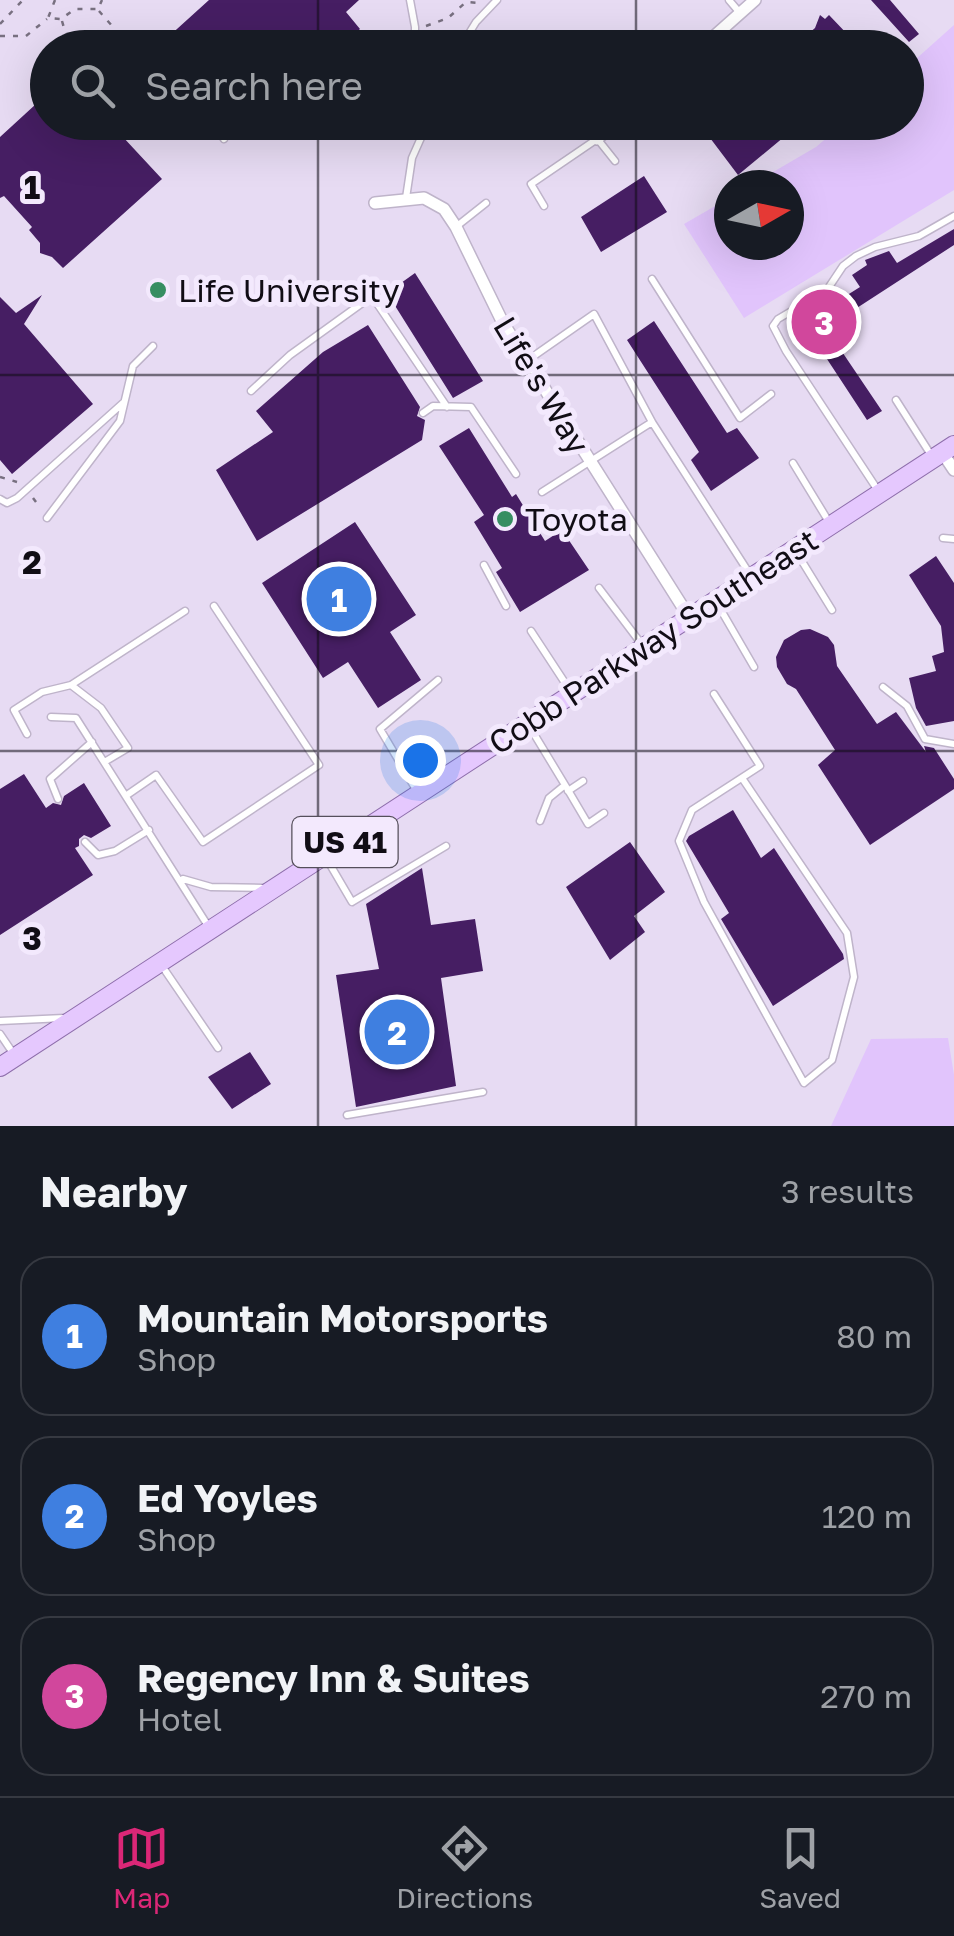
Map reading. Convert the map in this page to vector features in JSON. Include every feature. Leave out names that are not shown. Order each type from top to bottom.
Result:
[{"type":"main road","name":"Cobb Parkway Southeast","points":[[8,1062],[943,452]]},
{"type":"street","points":[[721,30],[755,0]]},
{"type":"street","points":[[375,203],[406,198]]},
{"type":"street","name":"Life's Way","points":[[406,198],[436,202],[456,227],[526,362],[689,616]]},
{"type":"street","points":[[943,452],[954,470]]},
{"type":"lane","points":[[410,0],[415,27]]},
{"type":"lane","points":[[729,0],[740,13]]},
{"type":"lane","points":[[471,30],[489,2]]},
{"type":"lane","points":[[406,198],[412,158],[420,140]]},
{"type":"lane","points":[[544,206],[530,184],[596,140]]},
{"type":"lane","points":[[598,140],[615,161]]},
{"type":"lane","points":[[456,227],[486,204]]},
{"type":"lane","points":[[880,493],[773,326],[778,319],[827,290],[849,261],[876,247],[919,236],[954,216]]},
{"type":"lane","points":[[652,278],[740,418],[771,394]]},
{"type":"lane","points":[[251,391],[290,354],[372,296],[447,406]]},
{"type":"lane","points":[[526,362],[594,314],[652,422],[751,577]]},
{"type":"lane","points":[[47,518],[120,421],[133,366],[153,346]]},
{"type":"lane","points":[[896,400],[943,452]]},
{"type":"lane","points":[[0,499],[7,503],[26,490],[124,402]]},
{"type":"lane","points":[[423,414],[433,406],[471,407],[516,474]]},
{"type":"lane","points":[[542,492],[652,422]]},
{"type":"lane","points":[[793,463],[831,525]]},
{"type":"lane","points":[[943,538],[954,539]]},
{"type":"lane","points":[[794,548],[832,610]]},
{"type":"lane","points":[[484,565],[506,606]]},
{"type":"lane","points":[[599,588],[644,647]]},
{"type":"lane","points":[[715,599],[754,668]]},
{"type":"lane","points":[[127,795],[156,776],[203,842],[319,765],[214,606]]},
{"type":"lane","points":[[27,734],[14,710],[42,692],[70,685],[185,611]]},
{"type":"lane","points":[[531,630],[572,694]]},
{"type":"lane","points":[[419,794],[380,729],[438,680]]},
{"type":"lane","points":[[70,685],[102,708],[128,748],[106,761]]},
{"type":"lane","points":[[883,686],[908,706],[925,739],[954,744]]},
{"type":"lane","points":[[714,694],[760,766],[692,810],[679,841],[704,902],[804,1082],[832,1060],[854,977],[846,933],[742,778]]},
{"type":"lane","points":[[51,717],[76,718],[210,930]]},
{"type":"lane","points":[[528,723],[588,824],[604,813]]},
{"type":"lane","points":[[58,799],[50,779],[92,742]]},
{"type":"lane","points":[[540,821],[550,798],[584,781]]},
{"type":"lane","points":[[85,842],[98,855],[116,850],[149,830]]},
{"type":"lane","points":[[324,856],[352,902],[446,846]]},
{"type":"lane","points":[[180,879],[211,887],[275,888]]},
{"type":"lane","points":[[160,963],[218,1048]]},
{"type":"lane","points":[[0,1021],[76,1018]]},
{"type":"lane","points":[[0,1034],[8,1062]]},
{"type":"lane","points":[[347,1115],[483,1092]]},
{"type":"path","points":[[0,24],[24,0]]},
{"type":"path","points":[[33,30],[48,18],[55,0]]},
{"type":"path","points":[[98,9],[102,0]]},
{"type":"path","points":[[415,27],[437,24],[466,2],[489,2]]},
{"type":"path","points":[[48,18],[61,19],[75,10],[98,9]]},
{"type":"path","points":[[98,9],[113,27]]},
{"type":"path","points":[[61,19],[64,30]]},
{"type":"path","points":[[0,36],[30,33]]},
{"type":"path","points":[[0,477],[14,479],[26,490]]},
{"type":"shaded area","points":[[954,25],[954,190],[744,318],[684,224],[714,207],[714,260],[804,260],[804,170],[777,170],[824,140],[924,140],[924,52]]},
{"type":"shaded area","points":[[948,1038],[954,1075],[954,1126],[831,1126],[871,1039]]},
{"type":"building","points":[[209,0],[359,0],[346,12],[359,30],[176,30]]},
{"type":"building","points":[[871,0],[890,0],[916,30],[898,30]]},
{"type":"building","points":[[820,15],[825,19],[829,15],[843,30],[813,30]]},
{"type":"building","points":[[30,110],[30,140],[126,140],[162,179],[63,268],[52,257],[40,253],[40,243],[29,230],[32,227],[4,196],[0,198],[0,137]]},
{"type":"building","points":[[712,140],[780,140],[744,170],[734,170]]},
{"type":"building","points":[[644,176],[667,212],[601,252],[581,217]]},
{"type":"building","points":[[954,229],[954,245],[826,328],[882,411],[867,420],[806,327],[816,320],[814,316],[860,287],[852,275],[867,265],[865,260],[889,251],[897,263]]},
{"type":"building","points":[[415,273],[483,381],[453,398],[387,293]]},
{"type":"building","points":[[42,295],[24,324],[93,404],[12,474],[0,460],[0,297],[16,313]]},
{"type":"building","points":[[654,321],[727,433],[737,428],[759,458],[711,491],[691,460],[699,452],[627,340]]},
{"type":"building","points":[[368,325],[420,407],[417,416],[425,420],[422,440],[257,541],[216,470],[273,432],[256,411],[323,352]]},
{"type":"building","name":"Toyota","points":[[469,428],[545,541],[562,530],[589,570],[520,612],[496,572],[502,568],[474,522],[484,515],[439,446]]},
{"type":"building","points":[[355,522],[416,615],[390,632],[421,680],[378,708],[348,662],[323,678],[262,583]]},
{"type":"building","points":[[936,556],[954,583],[954,721],[926,726],[916,708],[909,678],[936,671],[932,656],[944,652],[941,626],[909,575]]},
{"type":"building","points":[[810,629],[828,637],[834,645],[837,666],[877,724],[896,712],[926,752],[924,746],[934,748],[954,779],[954,789],[870,845],[818,765],[835,750],[777,667],[776,657],[784,640]]},
{"type":"building","points":[[24,774],[46,808],[53,803],[61,805],[64,796],[84,783],[111,826],[91,838],[84,835],[75,848],[93,875],[0,935],[0,789]]},
{"type":"building","points":[[733,810],[761,858],[774,848],[843,954],[844,959],[773,1006],[721,919],[729,913],[686,841]]},
{"type":"building","points":[[630,842],[665,892],[634,916],[645,932],[610,960],[566,887]]},
{"type":"building","points":[[422,868],[431,925],[475,919],[483,971],[441,978],[456,1086],[356,1107],[336,975],[379,969],[366,904]]},
{"type":"building","points":[[250,1052],[271,1084],[232,1109],[208,1077]]},
{"type":"place","name":"Life University","points":[[158,290]]},
{"type":"place","name":"Regency Inn & Suites","points":[[824,322]]},
{"type":"place","name":"Toyota","points":[[505,519]]},
{"type":"place","name":"Mountain Motorsports","points":[[339,599]]},
{"type":"place","name":"Ed Yoyles","points":[[397,1032]]}]
